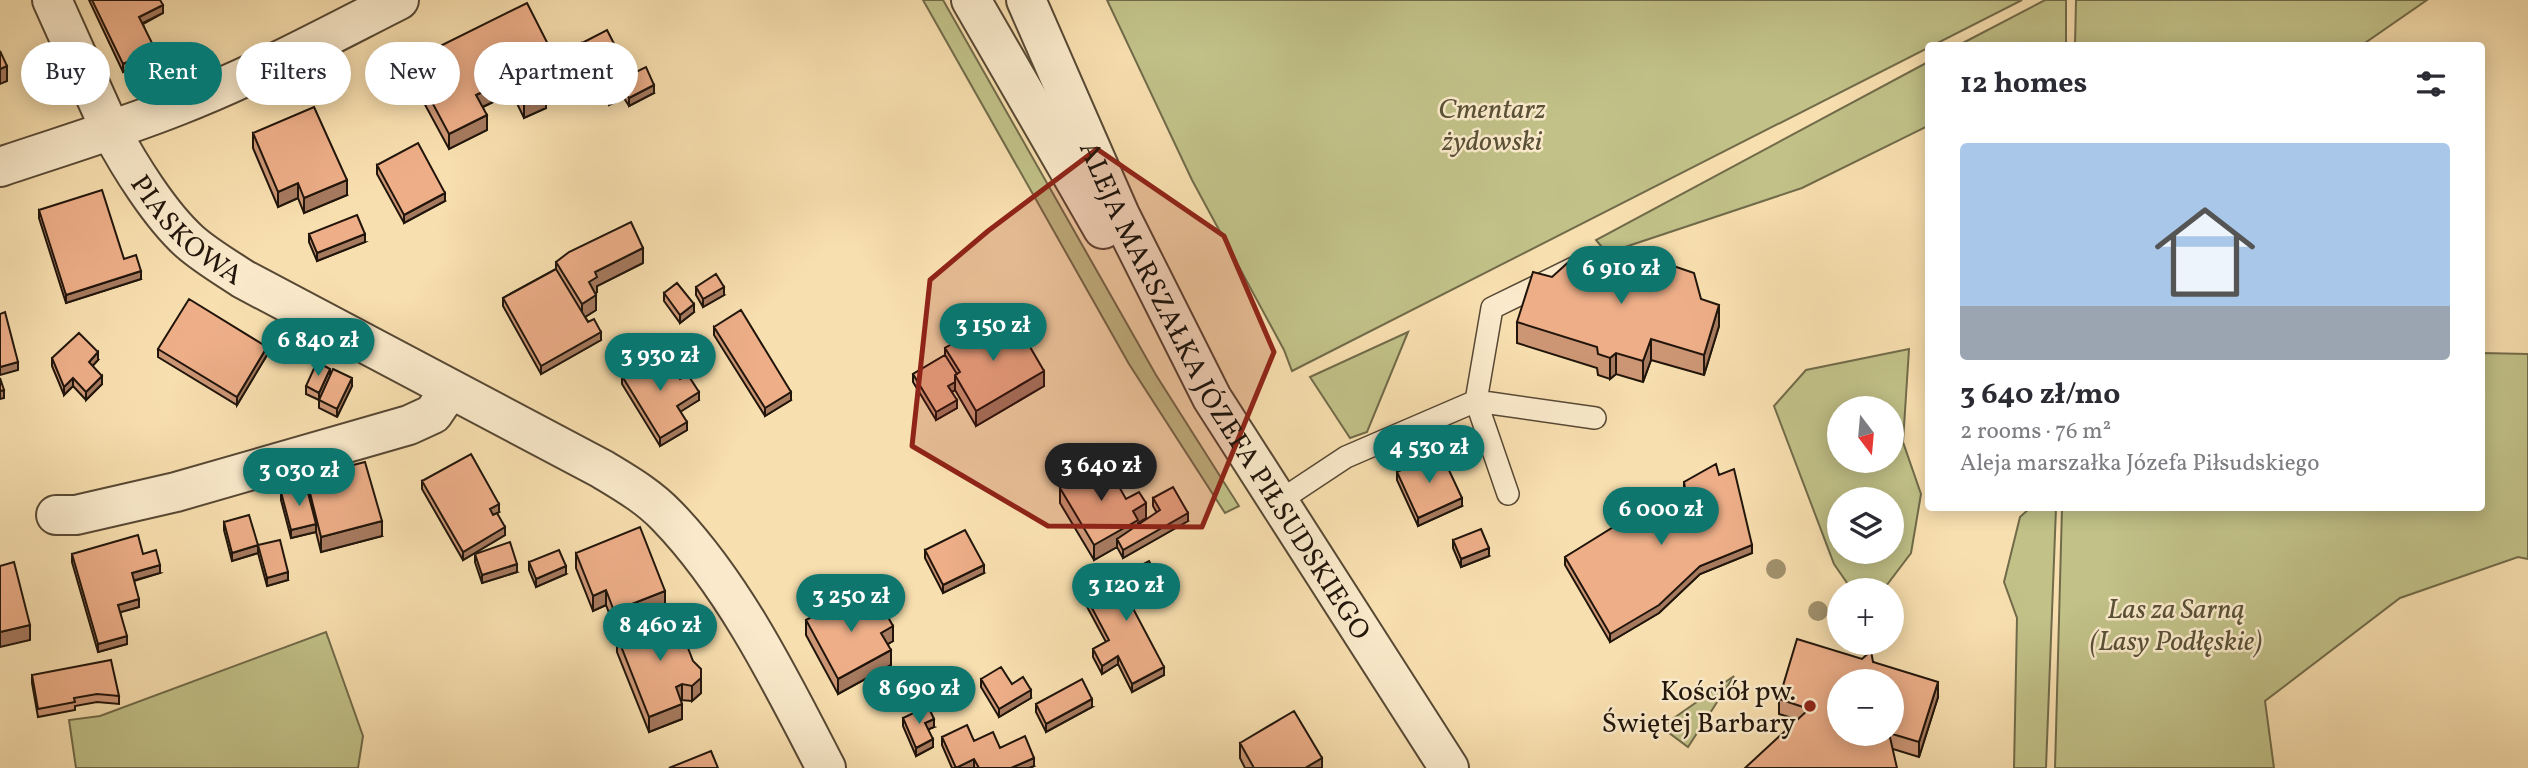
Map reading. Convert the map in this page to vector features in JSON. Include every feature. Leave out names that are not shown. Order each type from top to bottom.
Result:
[{"type":"street","name":"PIASKOWA","points":[[52,0],[111,131],[130,166],[187,240],[209,258],[243,279],[639,491],[666,514],[705,562],[747,624],[826,768]]},
{"type":"street","points":[[0,167],[178,106],[269,66],[399,0]]},
{"type":"street","points":[[971,0],[1101,225],[1212,398]]},
{"type":"street","name":"ALEJA MARSZAŁKA JÓZEFA PIŁSUDSKIEGO","points":[[1026,0],[1120,215],[1212,398],[1450,768]]},
{"type":"street","points":[[56,515],[76,515],[176,492],[409,425],[433,414],[450,389]]},
{"type":"lane","points":[[1508,494],[1476,401],[1492,308],[1591,259]]},
{"type":"lane","points":[[1278,502],[1346,457],[1476,401],[1595,418]]},
{"type":"highlighted area","points":[[1097,149],[1224,236],[1274,352],[1202,527],[1048,526],[912,446],[930,280],[988,231]]},
{"type":"green space","points":[[923,0],[943,0],[1156,375],[1239,506],[1225,513],[1129,364]]},
{"type":"green space","name":"Cmentarz żydowski","points":[[1107,0],[2022,0],[1939,42],[1925,42],[1925,49],[1292,371],[1284,350],[1192,180]]},
{"type":"green space","points":[[2045,0],[2066,0],[2066,42],[1965,42]]},
{"type":"green space","points":[[2076,0],[2427,0],[2366,42],[2075,42]]},
{"type":"green space","points":[[1925,64],[1925,127],[1802,188],[1607,253],[1596,240]]},
{"type":"green space","points":[[1408,332],[1367,432],[1350,438],[1310,377]]},
{"type":"green space","points":[[1909,349],[1904,426],[1904,396],[1827,396],[1827,473],[1904,473],[1904,445],[1921,494],[1911,553],[1904,562],[1904,487],[1827,487],[1827,546],[1774,406],[1806,370]]},
{"type":"green space","name":"Las za Sarną (Lasy Podłęskie)","points":[[2485,353],[2528,354],[2528,559],[2518,557],[2400,598],[2265,701],[2274,768],[2055,768],[2062,511],[2485,511]]},
{"type":"green space","points":[[2027,511],[2056,511],[2046,768],[2014,768],[2017,618],[2004,582],[2020,517]]},
{"type":"green space","points":[[1834,564],[1903,564],[1892,578],[1844,578]]},
{"type":"green space","points":[[326,632],[363,736],[358,768],[76,768],[69,720],[100,716]]},
{"type":"green space","points":[[1734,676],[1688,747],[1661,727]]},
{"type":"building","points":[[92,0],[160,0],[163,5],[139,17],[152,42],[124,42],[123,64]]},
{"type":"building","points":[[527,3],[547,42],[474,42],[474,105],[482,105],[487,115],[449,134],[434,105],[460,105],[460,42],[448,42]]},
{"type":"building","points":[[607,30],[613,42],[584,42]]},
{"type":"building","points":[[0,51],[7,66],[0,69]]},
{"type":"building","points":[[646,67],[654,85],[638,93],[638,71]]},
{"type":"building","points":[[314,107],[347,180],[304,198],[298,183],[278,192],[253,133]]},
{"type":"building","points":[[418,143],[445,193],[404,215],[377,165]]},
{"type":"building","points":[[102,190],[124,259],[136,255],[141,271],[66,295],[39,210]]},
{"type":"building","points":[[357,215],[365,234],[317,253],[309,234]]},
{"type":"building","points":[[631,222],[643,248],[595,272],[597,277],[589,282],[596,295],[582,304],[556,262],[569,252]]},
{"type":"building","points":[[1632,247],[1645,250],[1647,257],[1694,273],[1701,299],[1719,305],[1704,355],[1651,339],[1643,361],[1616,353],[1610,358],[1598,354],[1597,347],[1517,322],[1533,272],[1552,277],[1572,259],[1609,271],[1617,249],[1626,251]]},
{"type":"building","points":[[556,269],[588,322],[594,319],[601,332],[541,366],[503,298]]},
{"type":"building","points":[[716,274],[724,287],[703,299],[696,287]]},
{"type":"building","points":[[677,283],[694,304],[680,315],[664,293]]},
{"type":"building","points":[[189,299],[267,347],[237,397],[158,349]]},
{"type":"building","points":[[741,310],[791,392],[765,408],[714,327]]},
{"type":"building","points":[[5,312],[18,362],[0,367],[0,314]]},
{"type":"building","points":[[1003,318],[1015,340],[1023,335],[1044,371],[976,411],[955,375],[960,372],[945,348],[977,329],[979,333]]},
{"type":"building","points":[[79,333],[98,352],[89,362],[102,376],[86,392],[73,378],[64,387],[52,358]]},
{"type":"building","points":[[662,351],[680,379],[688,375],[699,392],[677,406],[687,422],[660,438],[622,376]]},
{"type":"building","points":[[945,355],[957,374],[955,382],[948,386],[957,400],[936,412],[913,374]]},
{"type":"building","points":[[317,362],[330,369],[319,393],[306,386]]},
{"type":"building","points":[[333,369],[352,378],[337,409],[319,400]]},
{"type":"building","points":[[1440,451],[1462,498],[1418,518],[1397,472]]},
{"type":"building","points":[[471,454],[499,504],[490,509],[493,515],[497,513],[505,527],[463,552],[422,481]]},
{"type":"building","points":[[365,462],[382,521],[321,537],[306,477]]},
{"type":"building","points":[[1105,462],[1126,499],[1139,492],[1146,503],[1133,511],[1138,520],[1094,545],[1060,488]]},
{"type":"building","points":[[1716,464],[1719,475],[1734,469],[1752,545],[1700,566],[1659,605],[1610,634],[1565,557],[1660,498],[1685,488],[1684,482]]},
{"type":"building","points":[[306,485],[316,524],[291,530],[281,492]]},
{"type":"building","points":[[1173,487],[1188,513],[1123,550],[1117,539],[1160,510],[1153,498]]},
{"type":"building","points":[[249,515],[258,545],[232,553],[224,522]]},
{"type":"building","points":[[640,527],[665,591],[614,611],[606,590],[593,596],[576,553]]},
{"type":"building","points":[[1481,529],[1489,548],[1461,559],[1453,540]]},
{"type":"building","points":[[965,530],[984,565],[943,585],[925,550]]},
{"type":"building","points":[[138,535],[143,554],[156,550],[160,565],[132,573],[139,599],[118,605],[127,636],[98,644],[72,554]]},
{"type":"building","points":[[280,540],[288,572],[267,578],[258,545]]},
{"type":"building","points":[[510,542],[517,564],[482,575],[475,554]]},
{"type":"building","points":[[559,550],[566,566],[536,579],[529,562]]},
{"type":"building","points":[[1149,561],[1161,583],[1129,601],[1164,667],[1132,684],[1118,656],[1102,666],[1093,649],[1109,640],[1085,595]]},
{"type":"building","points":[[14,562],[30,625],[0,632],[0,566]]},
{"type":"building","points":[[859,592],[868,609],[880,603],[893,626],[881,633],[891,650],[838,679],[806,620]]},
{"type":"building","points":[[675,614],[693,661],[701,669],[701,678],[692,686],[682,684],[676,687],[682,704],[649,717],[617,636]]},
{"type":"building","name":"Kościół pw. Świętej Barbary","points":[[1797,639],[1827,648],[1827,655],[1849,655],[1862,659],[1872,655],[1873,662],[1896,669],[1827,669],[1827,746],[1892,746],[1897,768],[1745,768],[1809,709],[1779,699]]},
{"type":"building","points":[[111,660],[119,696],[97,694],[74,698],[75,702],[38,709],[32,675]]},
{"type":"building","points":[[1001,667],[1012,684],[1023,677],[1031,690],[999,709],[981,679]]},
{"type":"building","name":"Kościół pw. Świętej Barbary","points":[[1904,672],[1938,682],[1919,742],[1904,738]]},
{"type":"building","points":[[1082,679],[1092,699],[1046,724],[1036,704]]},
{"type":"building","points":[[928,706],[934,719],[925,723],[933,739],[916,748],[903,718]]},
{"type":"building","points":[[1294,711],[1322,758],[1305,768],[1254,768],[1240,743]]},
{"type":"building","points":[[967,725],[974,741],[993,732],[1000,748],[1025,736],[1034,758],[1011,768],[979,768],[974,759],[956,768],[942,737]]},
{"type":"building","points":[[711,751],[718,768],[669,768]]},
{"type":"place","name":"Kościół pw. Świętej Barbary","points":[[1810,706]]}]
